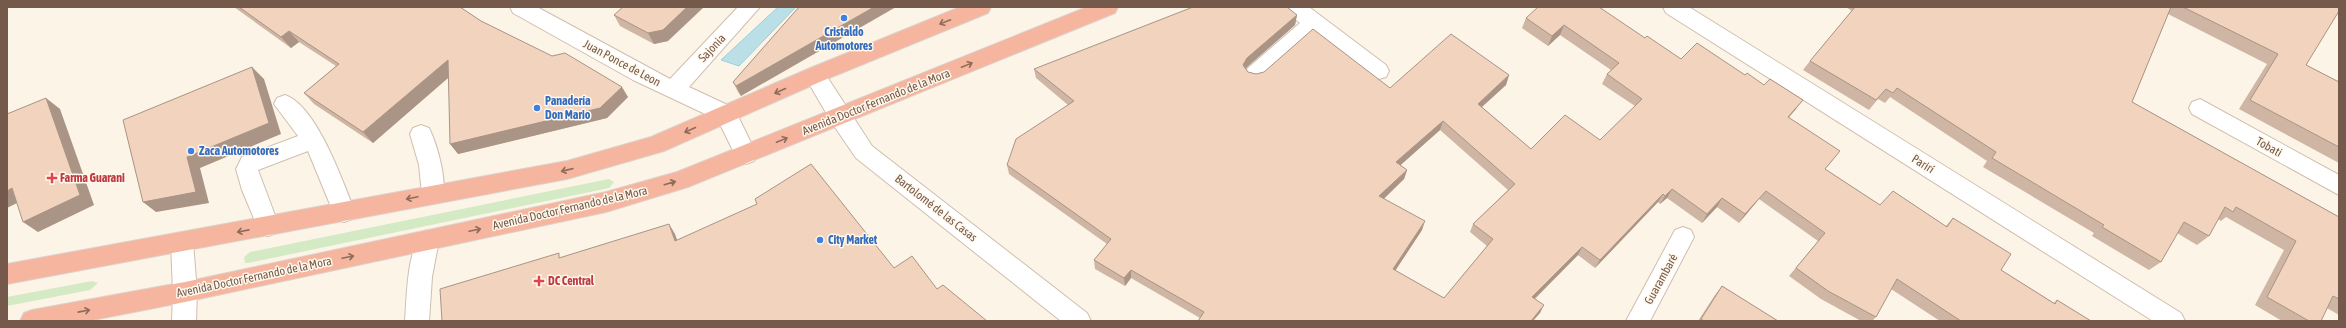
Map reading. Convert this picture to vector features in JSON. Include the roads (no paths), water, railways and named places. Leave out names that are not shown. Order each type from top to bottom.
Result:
[{"type":"highway","points":[[7,274],[567,170],[656,145],[815,75],[981,7]]},
{"type":"highway","name":"Avenida Doctor Fernando de la Mora","points":[[32,321],[186,292],[606,202],[680,180],[746,155],[1108,7]]},
{"type":"street","name":"Juan Ponce de Leon","points":[[520,7],[673,90],[726,114]]},
{"type":"street","name":"Sajonia","points":[[673,90],[750,7]]},
{"type":"street","points":[[1294,7],[1379,70]]},
{"type":"street","name":"Parirí","points":[[1673,7],[2173,321]]},
{"type":"street","points":[[1256,74],[1314,23]]},
{"type":"street","name":"Bartolomé de las Casas","points":[[815,75],[840,117],[864,152],[1079,321]]},
{"type":"street","points":[[285,104],[314,139],[344,212]]},
{"type":"street","name":"Tobati","points":[[2200,108],[2339,186]]},
{"type":"street","points":[[726,114],[746,155]]},
{"type":"street","points":[[421,134],[430,165],[433,194]]},
{"type":"street","points":[[268,226],[253,190],[247,169],[250,164],[314,139]]},
{"type":"street","name":"Guarambaré","points":[[1638,321],[1683,237]]},
{"type":"street","points":[[417,321],[420,277],[428,240]]},
{"type":"street","points":[[182,242],[186,292],[184,321]]},
{"type":"water","points":[[778,7],[796,7],[739,66],[721,60]]},
{"type":"place","name":"Cristaldo Automotores","points":[[844,18]]},
{"type":"place","name":"Panadería Don Mario","points":[[537,108]]},
{"type":"place","name":"Zaca Automotores","points":[[191,151]]},
{"type":"place","name":"Farma Guarani","points":[[52,178]]},
{"type":"place","name":"City Market","points":[[820,240]]},
{"type":"place","name":"DC Central","points":[[539,281]]}]
